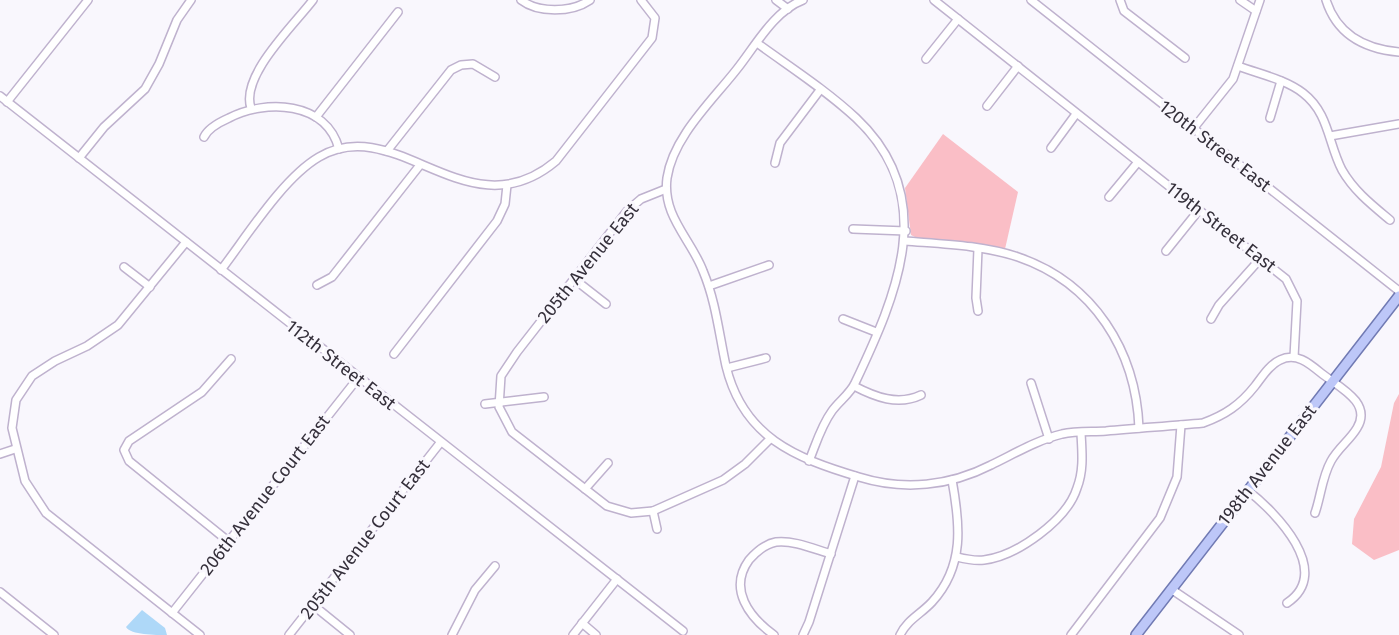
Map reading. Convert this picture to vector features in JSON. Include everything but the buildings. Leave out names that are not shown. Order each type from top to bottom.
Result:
[{"type":"main road","name":"198th Avenue East","points":[[1136,635],[1399,296]]},
{"type":"street","points":[[7,102],[88,0]]},
{"type":"street","points":[[79,158],[104,127],[145,88],[159,64],[177,20],[191,0]]},
{"type":"street","points":[[251,108],[248,93],[256,73],[313,0]]},
{"type":"street","points":[[521,0],[539,10],[582,5],[590,0]]},
{"type":"street","points":[[221,270],[295,176],[320,156],[339,149],[364,147],[387,151],[476,184],[507,184],[539,173],[556,160],[652,38],[656,24],[654,14],[641,0]]},
{"type":"street","points":[[776,0],[788,9]]},
{"type":"street","points":[[803,0],[777,18],[680,143],[668,170],[666,189],[671,214],[698,259],[709,285],[727,368],[745,411],[771,439],[794,455],[809,461],[884,483],[911,485],[952,480],[974,473],[1049,439],[1081,433],[1203,423],[1227,414],[1248,395],[1272,365],[1281,359],[1294,357],[1309,364],[1355,399],[1360,412],[1359,426],[1332,460],[1324,476],[1315,513]]},
{"type":"street","name":"119th Street East","points":[[934,0],[1286,279],[1297,296],[1294,357]]},
{"type":"street","name":"120th Street East","points":[[1031,0],[1399,291]]},
{"type":"street","points":[[1240,0],[1256,11]]},
{"type":"street","points":[[1193,129],[1223,93],[1238,66],[1260,0]]},
{"type":"street","points":[[1326,0],[1332,16],[1345,32],[1364,45],[1399,52]]},
{"type":"street","points":[[1119,2],[1124,11],[1185,58]]},
{"type":"street","points":[[316,117],[398,12]]},
{"type":"street","points":[[926,59],[958,19]]},
{"type":"street","points":[[757,43],[856,118],[886,155],[902,192],[906,231],[897,276],[854,386],[827,419],[809,461]]},
{"type":"street","points":[[387,151],[453,69],[473,64],[495,77]]},
{"type":"street","points":[[987,106],[1018,66]]},
{"type":"street","points":[[1238,66],[1281,81],[1298,90],[1313,102],[1323,118],[1339,163],[1348,180],[1366,201],[1390,220]]},
{"type":"street","points":[[1270,118],[1281,81]]},
{"type":"street","points":[[775,163],[780,143],[820,90]]},
{"type":"street","name":"112th Street East","points":[[0,96],[683,631]]},
{"type":"street","points":[[204,137],[214,126],[251,108],[280,105],[316,117],[330,129],[339,149]]},
{"type":"street","points":[[1051,148],[1077,114]]},
{"type":"street","points":[[1330,136],[1399,124]]},
{"type":"street","points":[[1109,197],[1138,162]]},
{"type":"street","points":[[317,285],[332,278],[420,165]]},
{"type":"street","points":[[394,354],[497,221],[505,204],[507,184]]},
{"type":"street","name":"205th Avenue East","points":[[499,403],[501,376],[517,352],[627,211],[641,199],[666,189]]},
{"type":"street","points":[[1166,251],[1199,210]]},
{"type":"street","points":[[853,229],[906,231]]},
{"type":"street","points":[[905,241],[1003,253],[1039,265],[1066,282],[1092,305],[1112,329],[1127,362],[1138,404],[1139,428]]},
{"type":"street","points":[[186,242],[118,325],[87,346],[45,366],[27,382],[14,407],[12,428],[15,449],[25,481],[46,513],[200,635]]},
{"type":"street","points":[[978,249],[976,298],[978,311]]},
{"type":"street","points":[[1210,319],[1219,304],[1261,258]]},
{"type":"street","points":[[709,285],[769,265]]},
{"type":"street","points":[[124,267],[150,287]]},
{"type":"street","points":[[574,279],[606,304]]},
{"type":"street","points":[[843,319],[876,332]]},
{"type":"street","points":[[727,368],[766,358]]},
{"type":"street","points":[[228,541],[129,461],[124,448],[129,441],[202,393],[231,359]]},
{"type":"street","name":"206th Avenue Court East","points":[[172,613],[358,378]]},
{"type":"street","points":[[1031,383],[1049,439]]},
{"type":"street","points":[[854,386],[894,401],[906,401],[921,395]]},
{"type":"street","points":[[485,404],[544,397]]},
{"type":"street","points":[[499,403],[501,416],[512,432],[607,506],[619,511],[636,513],[653,511],[730,475],[771,439]]},
{"type":"street","points":[[1071,635],[1160,518],[1177,477],[1181,425]]},
{"type":"street","points":[[957,557],[979,560],[995,557],[1036,537],[1055,523],[1071,503],[1080,479],[1081,433]]},
{"type":"street","name":"205th Avenue Court East","points":[[289,635],[441,443]]},
{"type":"street","points":[[0,454],[15,449]]},
{"type":"street","points":[[585,489],[608,463]]},
{"type":"street","points":[[802,635],[809,622],[855,476]]},
{"type":"street","points":[[900,635],[907,624],[936,596],[957,557],[960,528],[952,480]]},
{"type":"street","points":[[1247,490],[1273,511],[1302,557],[1305,576],[1302,587],[1287,603]]},
{"type":"street","points":[[653,511],[657,530]]},
{"type":"street","points":[[774,635],[754,619],[745,606],[740,583],[745,566],[761,548],[778,542],[831,554]]},
{"type":"street","points":[[452,635],[475,590],[495,566]]},
{"type":"street","points":[[573,635],[617,579]]},
{"type":"street","points":[[1172,588],[1239,635]]},
{"type":"street","points":[[0,592],[54,635]]},
{"type":"street","points":[[313,605],[350,635]]},
{"type":"street","points":[[582,623],[596,635]]},
{"type":"shaded area","points":[[943,134],[1018,192],[1005,249],[917,238],[911,235],[905,188]]},
{"type":"shaded area","points":[[1399,394],[1399,550],[1374,560],[1352,544],[1354,519],[1381,467],[1394,403]]},
{"type":"water","points":[[142,610],[165,628],[167,635],[138,633],[126,627]]}]
